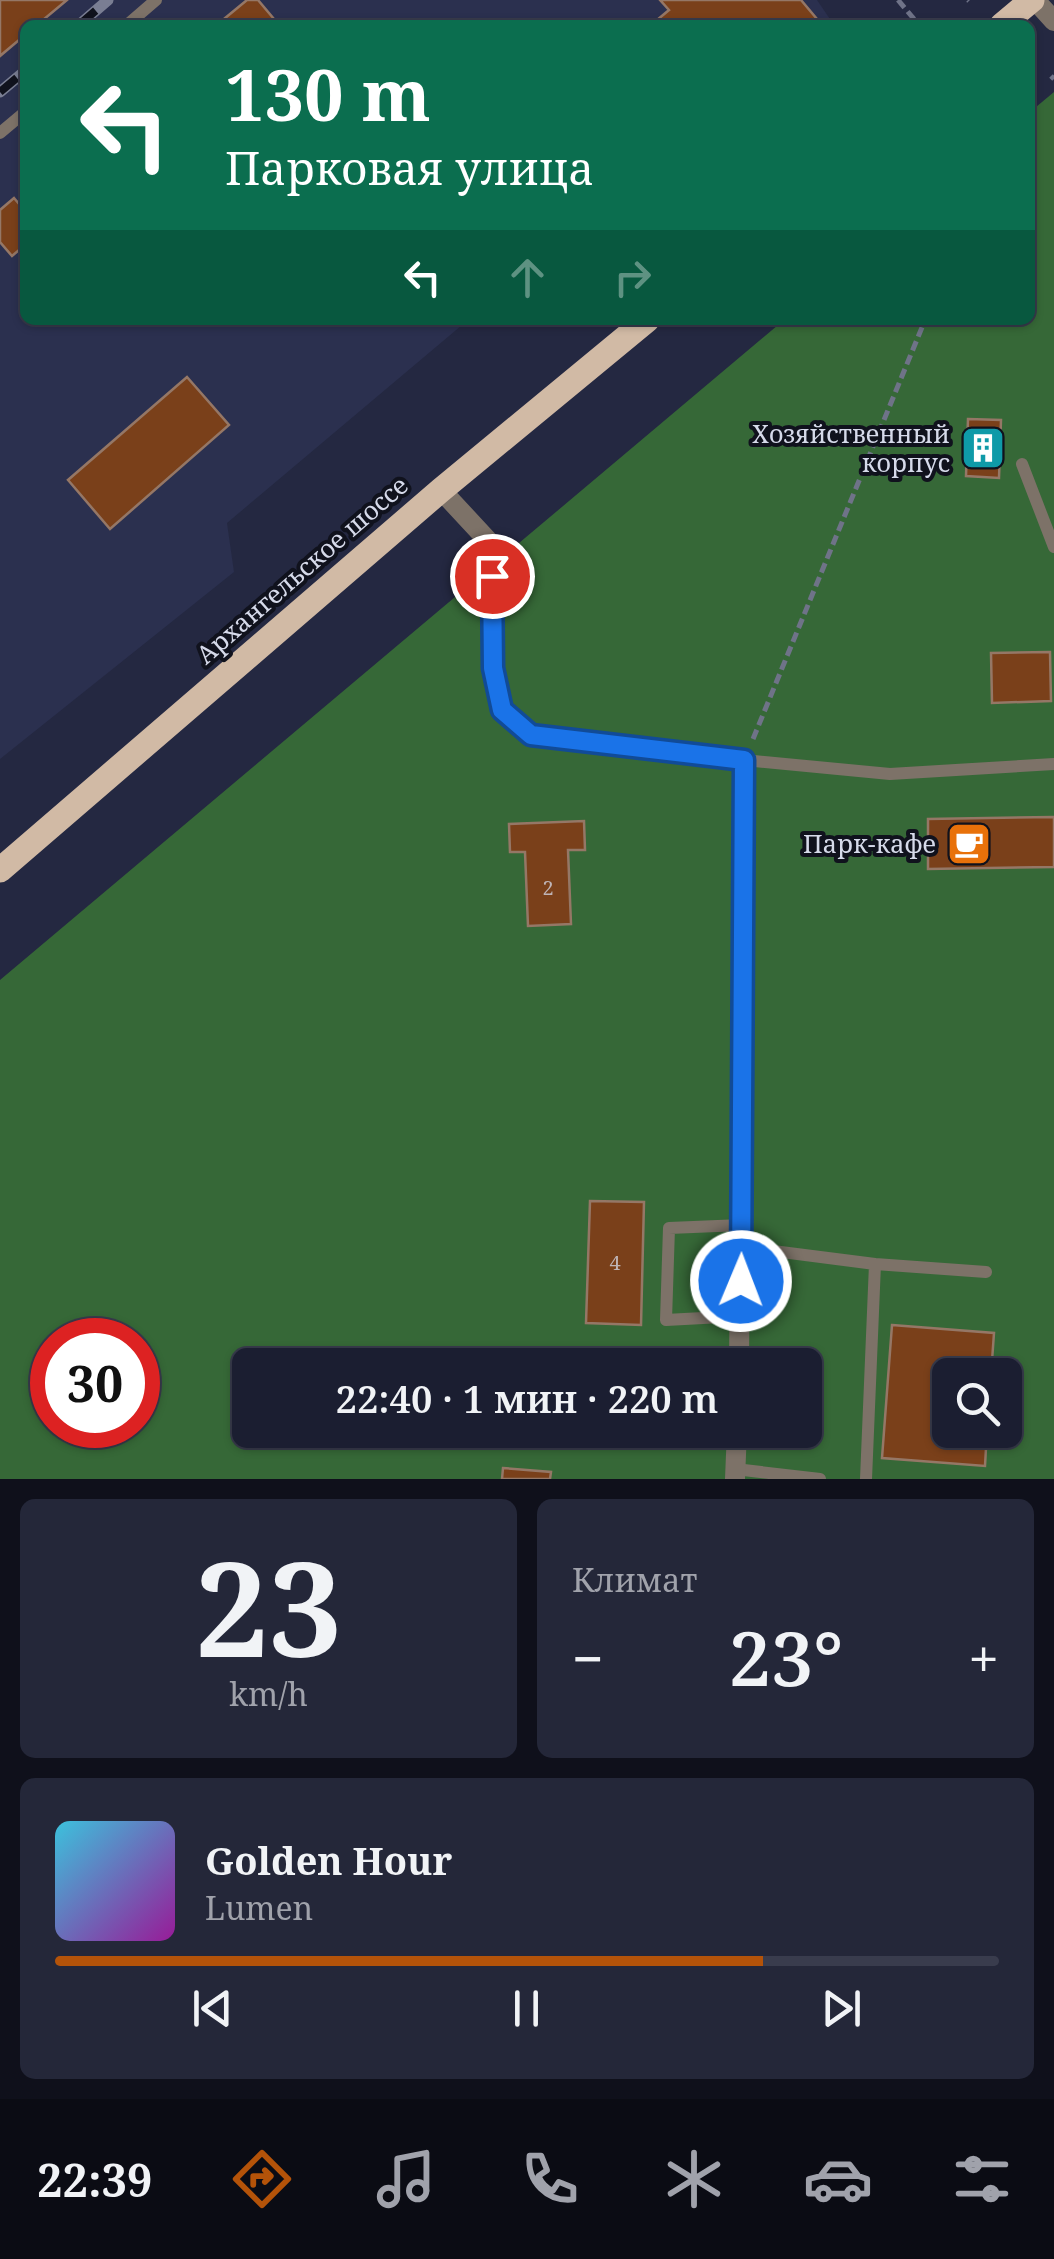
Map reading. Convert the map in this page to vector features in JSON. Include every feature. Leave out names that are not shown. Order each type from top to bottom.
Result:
[{"type":"main road","points":[[1008,20],[1034,0]]},
{"type":"main road","name":"Архангельское шоссе","points":[[0,870],[441,490],[640,325]]},
{"type":"street","points":[[1034,0],[1054,22]]},
{"type":"street","points":[[441,490],[492,545],[493,668],[502,710],[531,735],[744,760],[739,1348]]},
{"type":"street","points":[[735,1474],[736,1448]]},
{"type":"lane","points":[[133,20],[156,0]]},
{"type":"lane","points":[[0,133],[20,116]]},
{"type":"lane","points":[[1022,464],[1054,547]]},
{"type":"lane","points":[[744,760],[890,774],[1054,764]]},
{"type":"lane","points":[[740,1316],[666,1320],[670,1228],[742,1225]]},
{"type":"lane","points":[[742,1247],[875,1264],[986,1272]]},
{"type":"lane","points":[[866,1479],[875,1264]]},
{"type":"lane","points":[[735,1474],[820,1479]]},
{"type":"path","points":[[898,0],[914,20]]},
{"type":"path","points":[[744,760],[923,325]]},
{"type":"shaded area","points":[[0,0],[817,0],[831,20],[20,20],[20,325],[462,325],[227,523],[234,572],[0,759]]},
{"type":"green space","points":[[1054,92],[1054,1479],[0,1479],[0,980],[778,325],[1035,325],[1035,108]]},
{"type":"building","points":[[0,0],[67,0],[43,20],[20,20],[20,39],[0,56]]},
{"type":"building","points":[[247,0],[258,0],[275,20],[225,20]]},
{"type":"building","points":[[660,0],[801,0],[818,20],[657,20],[669,10]]},
{"type":"building","points":[[14,198],[20,205],[20,249],[12,256],[0,242],[0,210]]},
{"type":"building","points":[[187,377],[229,425],[110,529],[68,480]]},
{"type":"building","name":"Хозяйственный корпус","points":[[968,419],[1001,420],[999,478],[966,476]]},
{"type":"building","points":[[1050,652],[1051,701],[992,703],[991,653]]},
{"type":"building","points":[[1054,817],[1054,867],[928,869],[928,819]]},
{"type":"building","points":[[584,821],[585,850],[568,850],[571,924],[528,926],[525,852],[510,852],[509,824]]},
{"type":"building","points":[[590,1201],[644,1202],[641,1325],[586,1323]]},
{"type":"building","points":[[892,1325],[994,1333],[992,1358],[932,1358],[932,1448],[986,1448],[985,1466],[882,1458]]},
{"type":"building","points":[[503,1468],[551,1472],[550,1479],[502,1479]]},
{"type":"railway","points":[[85,20],[108,0]]},
{"type":"railway","points":[[0,92],[20,75]]},
{"type":"place","name":"Хозяйственный корпус","points":[[983,448]]},
{"type":"place","name":"Парк-кафе","points":[[969,844]]},
{"type":"route","points":[[492,576],[493,668],[502,710],[531,735],[744,760],[741,1281]]}]
